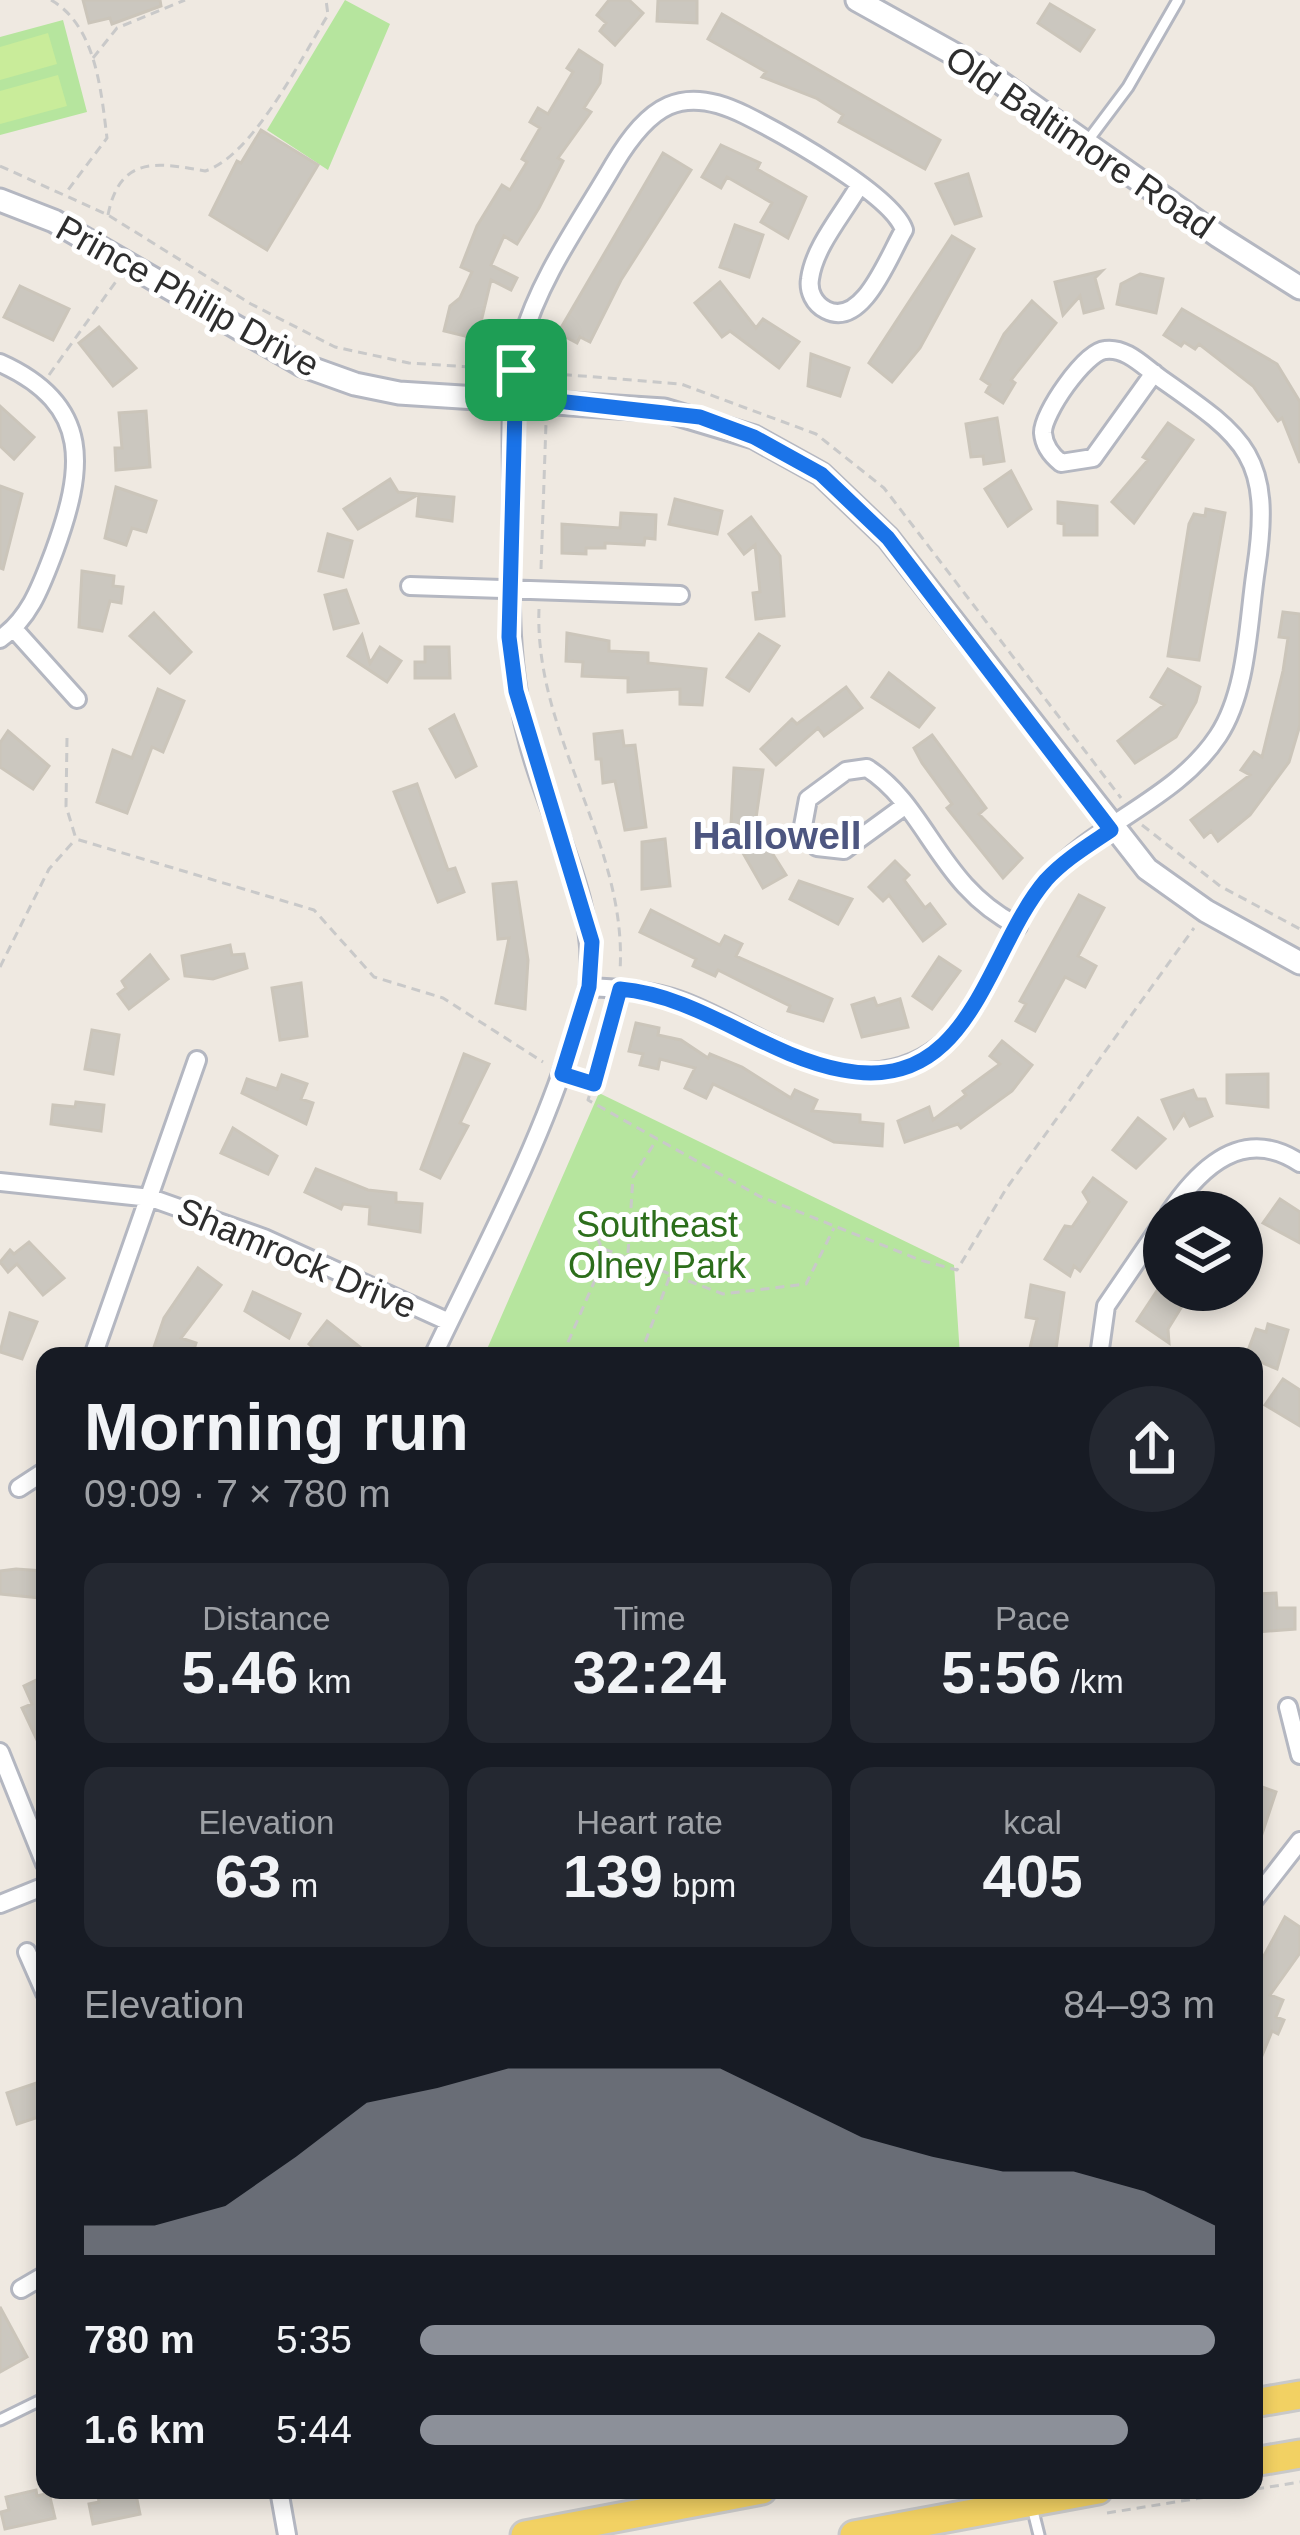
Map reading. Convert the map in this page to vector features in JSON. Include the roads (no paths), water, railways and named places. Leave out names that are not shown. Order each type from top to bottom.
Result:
[{"type":"main road","points":[[1263,2401],[1300,2395]]},
{"type":"main road","points":[[1263,2460],[1300,2454]]},
{"type":"main road","points":[[525,2535],[715,2499]]},
{"type":"main road","points":[[854,2535],[1031,2502],[1097,2502]]},
{"type":"street","name":"Old Baltimore Road","points":[[857,0],[981,69],[1300,288]]},
{"type":"street","points":[[437,1347],[562,1074],[589,987],[592,942],[586,916],[530,749],[516,691],[511,589],[512,399],[536,298],[639,127],[664,106],[695,97],[727,106],[859,186],[899,215],[904,230],[859,307],[845,314],[828,311],[814,301],[808,284],[815,260],[859,186]]},
{"type":"street","name":"Prince Philip Drive","points":[[0,200],[54,221],[302,365],[355,384],[399,393],[548,400],[700,417],[754,437],[821,474],[888,538],[1111,830],[1147,869],[1206,911],[1300,963]]},
{"type":"street","points":[[589,987],[683,1002],[814,1062],[845,1071],[880,1071],[910,1064],[950,1039],[977,1004],[1045,881],[1190,773],[1221,732],[1240,679],[1262,521],[1259,488],[1240,441],[1216,415],[1124,352],[1089,355],[1045,420],[1049,452],[1069,465],[1093,458],[1154,373]]},
{"type":"street","points":[[0,363],[40,386],[66,419],[79,467],[74,496],[40,590],[7,634],[77,698]]},
{"type":"street","points":[[410,586],[680,595]]},
{"type":"street","points":[[903,807],[844,850],[817,847],[802,826],[808,799],[856,768],[876,774],[903,807],[972,897],[1018,926]]},
{"type":"street","points":[[96,1347],[197,1060]]},
{"type":"street","points":[[1188,1191],[1210,1164],[1236,1149],[1261,1148],[1300,1163]]},
{"type":"street","name":"Shamrock Drive","points":[[0,1182],[151,1198],[264,1238],[449,1322]]},
{"type":"street","points":[[1100,1347],[1106,1306],[1143,1252]]},
{"type":"street","points":[[20,1488],[36,1477]]},
{"type":"street","points":[[1288,1707],[1300,1755]]},
{"type":"street","points":[[0,1752],[36,1842]]},
{"type":"street","points":[[1263,1888],[1300,1841]]},
{"type":"street","points":[[0,1904],[36,1890]]},
{"type":"street","points":[[27,1952],[36,1973]]},
{"type":"street","points":[[21,2289],[36,2280]]},
{"type":"street","points":[[281,2499],[287,2535]]},
{"type":"lane","points":[[1086,143],[1128,87],[1178,0]]},
{"type":"lane","points":[[0,2420],[36,2402]]},
{"type":"lane","points":[[1031,2502],[1039,2535]]},
{"type":"district","name":"Hallowell","points":[[777,835]]},
{"type":"park label","name":"Southeast Olney Park","points":[[657,1244]]}]
